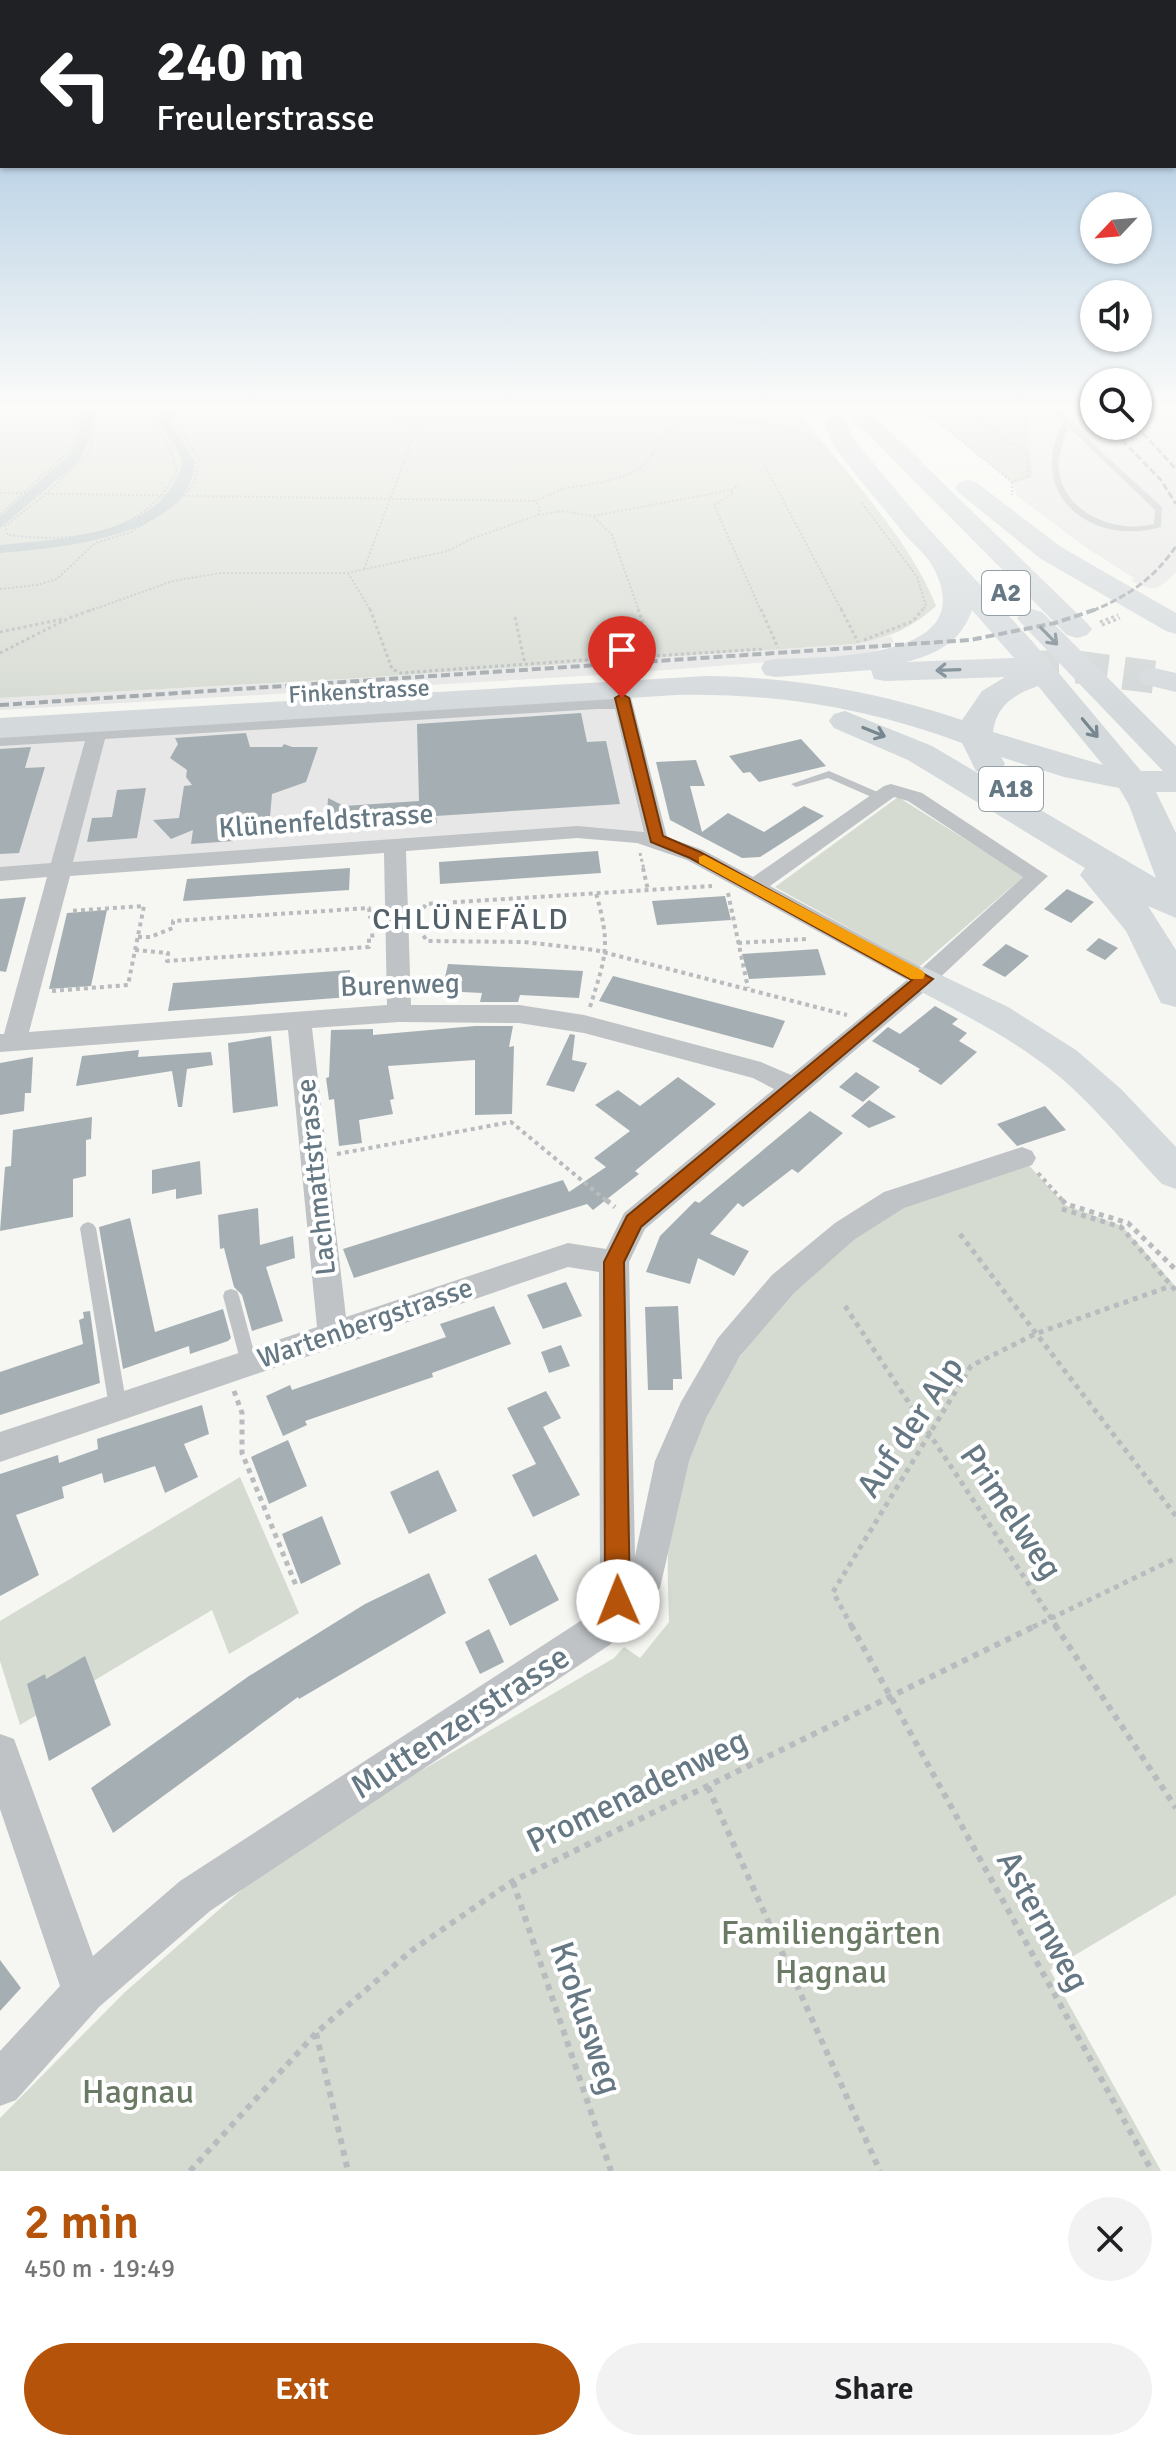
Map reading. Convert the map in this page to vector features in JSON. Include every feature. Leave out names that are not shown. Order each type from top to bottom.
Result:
[{"type":"highway","points":[[899,509],[1119,763],[1147,805],[1176,1024]]},
{"type":"highway","name":"A2","points":[[926,509],[1176,765]]},
{"type":"highway","name":"A2","points":[[941,509],[1176,726]]},
{"type":"highway","points":[[982,509],[1038,564],[1169,636]]},
{"type":"highway","points":[[0,728],[614,684],[851,663],[908,652],[941,636],[955,621],[958,599],[946,565]]},
{"type":"highway","name":"A18","points":[[614,684],[1031,672],[985,705],[977,726],[982,753],[998,776],[1020,797],[1154,872],[1176,896]]},
{"type":"highway","points":[[614,684],[745,698],[834,717],[920,753],[1039,825],[1154,872],[1176,906]]},
{"type":"highway","points":[[0,716],[614,684],[768,687],[847,698],[931,720],[1070,768],[1120,779],[1176,782]]},
{"type":"highway","points":[[1039,825],[1114,889],[1152,939],[1176,993]]},
{"type":"street","name":"Finkenstrasse","points":[[0,740],[597,703],[614,684]]},
{"type":"street","points":[[614,684],[631,746],[646,836],[754,887],[1027,1035],[1064,1060],[1100,1093],[1176,1173]]},
{"type":"street","points":[[7,1042],[27,993],[97,732]]},
{"type":"street","points":[[618,1601],[614,1262],[634,1221],[924,979],[1037,876],[915,797],[884,793],[754,887]]},
{"type":"street","name":"Klünenfeldstrasse","points":[[0,874],[577,832],[646,836]]},
{"type":"street","points":[[395,846],[399,1013]]},
{"type":"street","name":"Burenweg","points":[[7,1042],[399,1013],[519,1014],[584,1024],[761,1071],[792,1087]]},
{"type":"street","name":"Lachmattstrasse","points":[[299,1020],[333,1334]]},
{"type":"street","name":"Muttenzerstrasse","points":[[0,2084],[84,1992],[195,1896],[598,1631],[618,1601],[648,1576],[672,1461],[692,1412],[729,1347],[783,1284],[845,1231],[894,1200],[1029,1164]]},
{"type":"street","name":"Wartenbergstrasse","points":[[0,1447],[568,1255],[614,1262]]},
{"type":"street","points":[[0,1753],[84,1992]]},
{"type":"lane","points":[[1079,509],[1095,519],[1144,531],[1158,525],[1159,509]]},
{"type":"lane","points":[[796,784],[829,774],[884,793]]},
{"type":"lane","points":[[88,1228],[118,1407]]},
{"type":"lane","points":[[231,1296],[237,1366]]},
{"type":"path","points":[[25,509],[2,527],[8,535],[39,538],[118,528],[130,530]]},
{"type":"path","points":[[118,528],[145,509]]},
{"type":"path","points":[[0,589],[51,582],[74,566],[82,552],[96,543],[130,530],[164,509]]},
{"type":"path","points":[[364,569],[387,509]]},
{"type":"path","points":[[538,515],[540,509]]},
{"type":"path","points":[[0,653],[69,618],[173,581],[221,573],[348,573],[448,551],[471,539],[538,515],[562,511],[593,516],[628,509]]},
{"type":"path","points":[[348,573],[373,611],[386,639],[392,669],[401,673],[525,664],[614,684],[655,656],[778,648],[716,509]]},
{"type":"path","points":[[788,509],[858,642]]},
{"type":"path","points":[[850,643],[913,621],[926,606],[917,577],[867,509]]},
{"type":"path","points":[[593,516],[612,535],[655,656]]},
{"type":"path","points":[[515,617],[525,664]]},
{"type":"path","points":[[0,632],[69,618]]},
{"type":"path","points":[[646,836],[648,890]]},
{"type":"path","points":[[748,988],[726,885],[426,904],[414,922],[427,941],[524,942],[607,952],[873,1022]]},
{"type":"path","points":[[584,1024],[607,952],[605,925],[596,893]]},
{"type":"path","points":[[27,993],[128,985],[144,906],[48,913]]},
{"type":"path","points":[[135,950],[168,953],[167,961],[369,947],[369,936],[378,934],[379,916],[370,917],[369,908],[173,921],[173,928],[150,937],[138,937]]},
{"type":"path","points":[[738,943],[818,938],[827,926]]},
{"type":"path","points":[[315,1157],[511,1122],[634,1221]]},
{"type":"path","points":[[1029,1164],[1066,1204],[1128,1223],[1176,1270]]},
{"type":"path","points":[[1062,1209],[1121,1227],[1174,1288]]},
{"type":"path","points":[[960,1234],[1176,1516]]},
{"type":"path","name":"Auf der Alp","points":[[889,1696],[833,1592],[971,1366],[1035,1334],[1174,1288]]},
{"type":"path","name":"Primelweg","points":[[845,1306],[1053,1616],[1176,1808]]},
{"type":"path","points":[[237,1366],[242,1453],[297,1588]]},
{"type":"path","name":"Promenadenweg","points":[[190,2171],[316,2033],[411,1951],[513,1881],[1176,1558]]},
{"type":"path","name":"Asternweg","points":[[889,1696],[1152,2171]]},
{"type":"path","points":[[708,1787],[880,2171]]},
{"type":"path","name":"Krokusweg","points":[[513,1881],[611,2171]]},
{"type":"path","points":[[316,2033],[348,2171]]},
{"type":"shaded area","points":[[1035,509],[1176,509],[1176,572],[1157,588],[1131,581],[1134,578]]},
{"type":"shaded area","points":[[891,636],[894,642],[869,654],[616,674],[0,710],[0,698],[361,678],[828,646]]},
{"type":"shaded area","points":[[622,698],[656,838],[636,834],[0,874],[0,735]]},
{"type":"green space","points":[[0,509],[876,509],[910,556],[936,606],[898,631],[855,644],[361,678],[0,698]]},
{"type":"green space","points":[[898,797],[1024,876],[919,967],[775,887]]},
{"type":"green space","name":"Familiengärten Hagnau","points":[[1025,1161],[1065,1205],[1122,1226],[1176,1287],[1176,1895],[1050,1970],[1161,2171],[0,2171],[0,2118],[125,1992],[254,1879],[340,1818],[614,1658],[624,1647],[640,1658],[669,1622],[669,1532],[681,1475],[698,1431],[748,1345],[780,1305],[851,1239],[900,1209]]},
{"type":"green space","points":[[240,1477],[299,1613],[229,1654],[212,1610],[20,1725],[0,1661],[0,1621]]},
{"type":"building","points":[[581,713],[587,742],[606,741],[620,804],[436,816],[437,823],[326,830],[328,798],[344,806],[419,801],[417,724]]},
{"type":"building","points":[[246,733],[250,747],[282,747],[284,744],[318,747],[306,782],[272,794],[270,817],[236,821],[234,841],[191,844],[193,830],[171,839],[153,820],[179,818],[184,786],[192,785],[186,777],[187,770],[170,758],[178,744],[175,738]]},
{"type":"building","points":[[801,739],[826,766],[759,782],[750,772],[743,773],[729,756]]},
{"type":"building","points":[[31,747],[25,768],[45,767],[19,853],[0,854],[0,749]]},
{"type":"building","points":[[696,760],[705,786],[690,786],[702,832],[728,813],[764,832],[804,806],[824,816],[760,857],[742,858],[670,820],[656,762]]},
{"type":"building","points":[[146,788],[137,838],[87,842],[92,818],[112,817],[117,790]]},
{"type":"building","points":[[598,851],[601,873],[440,884],[439,862]]},
{"type":"building","points":[[350,868],[349,890],[183,901],[187,879]]},
{"type":"building","points":[[1067,889],[1094,902],[1071,923],[1044,909]]},
{"type":"building","points":[[725,896],[731,920],[657,925],[652,901]]},
{"type":"building","points":[[26,897],[6,972],[0,971],[0,899]]},
{"type":"building","points":[[107,910],[91,986],[49,989],[67,913]]},
{"type":"building","points":[[1099,938],[1118,948],[1105,960],[1086,950]]},
{"type":"building","points":[[1006,944],[1029,956],[1005,977],[982,965]]},
{"type":"building","points":[[818,949],[826,975],[749,979],[742,954]]},
{"type":"building","points":[[448,964],[583,971],[579,998],[520,995],[518,1002],[480,1002],[482,993],[442,991]]},
{"type":"building","points":[[350,970],[349,997],[168,1011],[173,983]]},
{"type":"building","points":[[613,976],[785,1021],[773,1048],[599,1001]]},
{"type":"building","points":[[935,1006],[958,1019],[952,1024],[967,1033],[959,1041],[977,1052],[941,1085],[872,1041],[888,1027],[900,1034]]},
{"type":"building","points":[[475,1026],[513,1026],[509,1047],[514,1046],[512,1114],[475,1115],[475,1060],[388,1066],[394,1099],[390,1100],[393,1114],[359,1120],[362,1143],[339,1146],[334,1099],[329,1100],[326,1078],[329,1077],[331,1030],[373,1029],[373,1035]]},
{"type":"building","points":[[570,1034],[575,1035],[572,1060],[587,1063],[574,1092],[546,1085]]},
{"type":"building","points":[[271,1036],[278,1106],[233,1113],[228,1043]]},
{"type":"building","points":[[139,1050],[138,1057],[211,1052],[213,1065],[187,1069],[182,1107],[178,1107],[172,1071],[76,1086],[82,1056]]},
{"type":"building","points":[[33,1057],[31,1093],[25,1093],[24,1111],[0,1115],[0,1063]]},
{"type":"building","points":[[856,1072],[880,1087],[863,1102],[839,1087]]},
{"type":"building","points":[[678,1077],[716,1104],[635,1171],[639,1174],[593,1210],[587,1204],[354,1278],[343,1249],[563,1180],[569,1192],[606,1167],[594,1158],[630,1131],[595,1105],[618,1090],[640,1106]]},
{"type":"building","points":[[869,1100],[896,1117],[869,1128],[851,1116]]},
{"type":"building","points":[[1045,1106],[1066,1130],[1017,1146],[997,1124]]},
{"type":"building","points":[[810,1111],[843,1133],[798,1173],[792,1169],[743,1207],[738,1203],[710,1234],[749,1251],[734,1276],[698,1258],[690,1284],[646,1272],[660,1236],[695,1201],[699,1203]]},
{"type":"building","points":[[92,1117],[91,1139],[86,1140],[86,1176],[73,1179],[73,1217],[0,1231],[5,1167],[11,1166],[13,1130]]},
{"type":"building","points":[[200,1161],[202,1194],[176,1199],[176,1189],[152,1194],[152,1170]]},
{"type":"building","points":[[258,1208],[260,1245],[293,1236],[295,1258],[266,1267],[283,1321],[252,1331],[242,1295],[234,1287],[224,1248],[220,1249],[218,1215]]},
{"type":"building","points":[[130,1218],[155,1332],[223,1309],[231,1338],[228,1341],[190,1354],[189,1346],[123,1369],[99,1227]]},
{"type":"building","points":[[566,1282],[582,1316],[543,1329],[527,1295]]},
{"type":"building","points":[[494,1306],[511,1344],[432,1373],[433,1377],[305,1421],[307,1425],[283,1436],[266,1396],[290,1385],[292,1390],[446,1337],[440,1324]]},
{"type":"building","points":[[678,1306],[682,1379],[673,1379],[673,1390],[648,1390],[645,1307]]},
{"type":"building","points":[[90,1311],[100,1383],[0,1415],[0,1372],[83,1344],[79,1320],[84,1318],[83,1312]]},
{"type":"building","points":[[561,1345],[570,1366],[549,1373],[541,1352]]},
{"type":"building","points":[[546,1391],[561,1418],[543,1427],[580,1495],[533,1517],[512,1475],[536,1464],[507,1408]]},
{"type":"building","points":[[202,1405],[209,1434],[184,1444],[198,1477],[165,1493],[155,1466],[104,1483],[102,1473],[62,1487],[64,1498],[16,1515],[39,1575],[0,1596],[0,1474],[58,1455],[59,1463],[98,1449],[97,1439]]},
{"type":"building","points":[[288,1440],[307,1486],[269,1504],[251,1457]]},
{"type":"building","points":[[438,1470],[457,1511],[409,1534],[390,1492]]},
{"type":"building","points":[[322,1516],[341,1564],[301,1584],[282,1534]]},
{"type":"building","points":[[536,1554],[559,1600],[510,1626],[488,1579]]},
{"type":"building","points":[[429,1573],[446,1613],[298,1697],[113,1833],[91,1788],[249,1676],[365,1604]]},
{"type":"building","points":[[489,1629],[504,1662],[480,1674],[465,1642]]},
{"type":"building","points":[[85,1656],[111,1725],[49,1761],[27,1684],[45,1674],[46,1679]]},
{"type":"building","points":[[0,1960],[21,1988],[0,2011]]},
{"type":"waterway","points":[[0,524],[16,509]]},
{"type":"waterway","points":[[0,549],[52,544],[110,532],[137,522],[158,509]]},
{"type":"tunnel","points":[[1026,667],[1077,667],[1154,677]]},
{"type":"railway","points":[[1094,610],[1139,585],[1159,568],[1176,546]]},
{"type":"railway","points":[[0,705],[970,640],[1055,623],[1094,610]]},
{"type":"slow traffic","points":[[704,860],[917,975]]},
{"type":"district","name":"CHLÜNEFÄLD","points":[[471,919]]},
{"type":"route","points":[[618,1601],[614,1262],[634,1221],[924,979],[695,855],[656,838],[631,746],[622,698]]},
{"type":"park label","name":"Hagnau","points":[[138,2092]]}]
